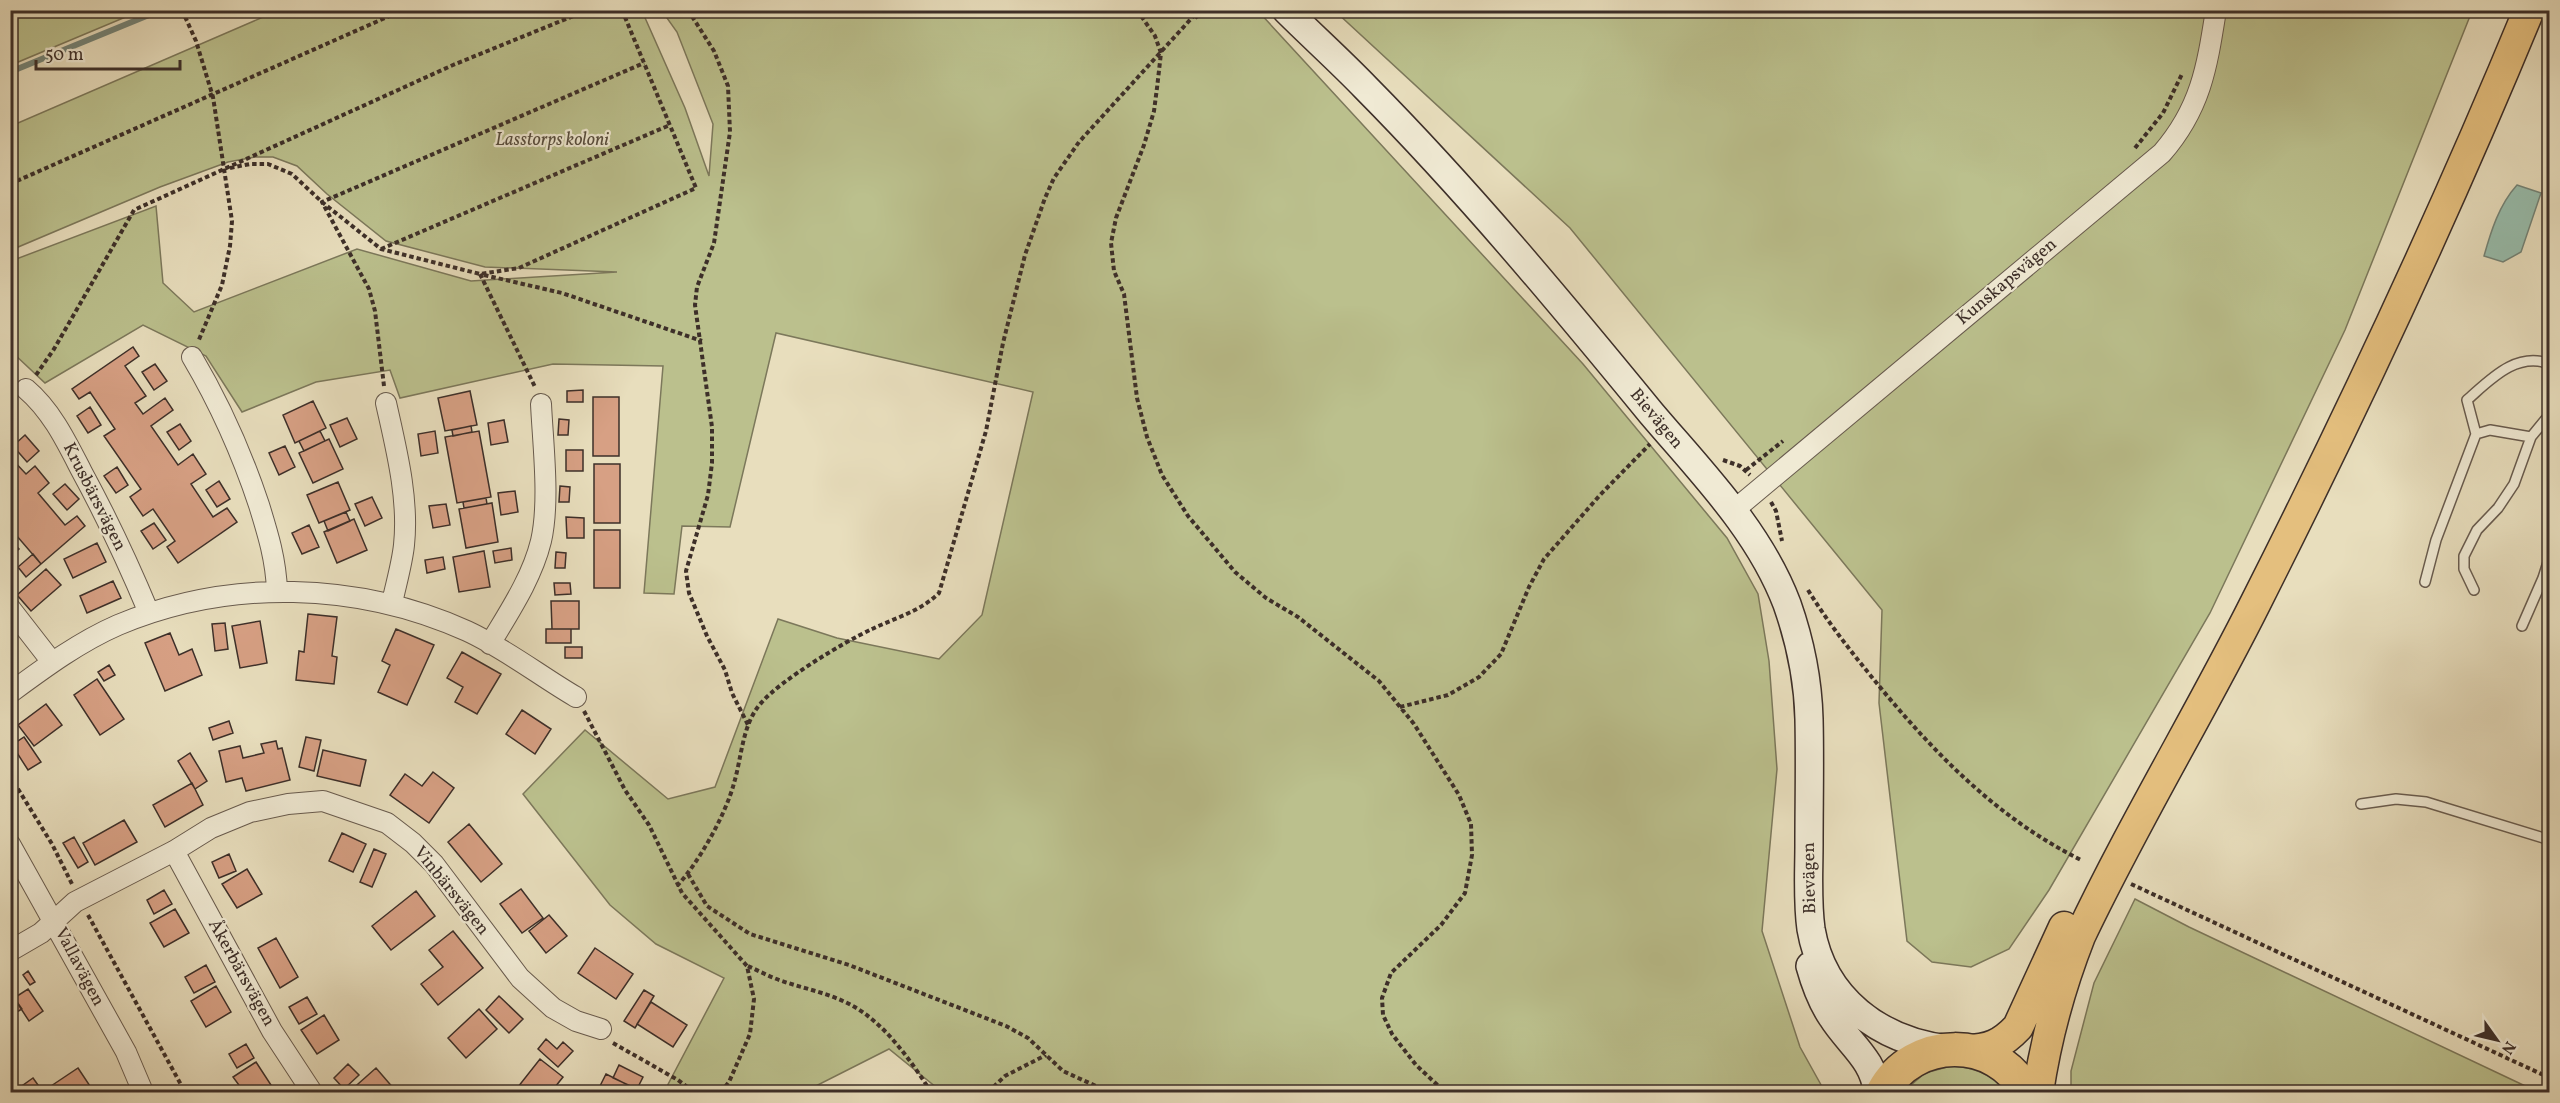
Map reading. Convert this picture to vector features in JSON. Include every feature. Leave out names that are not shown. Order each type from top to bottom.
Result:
[{"type":"highway","points":[[1883,1092],[1894,1077],[1916,1059],[1926,1054],[1958,1049],[1993,1059],[2006,1068],[2026,1092]]},
{"type":"main road","points":[[1958,1049],[1981,1050],[1995,1047],[2007,1039],[2026,1013],[2072,912],[2175,721],[2293,490],[2428,205],[2511,10]]},
{"type":"main road","points":[[2038,1092],[2048,1032],[2064,978],[2080,936],[2244,626],[2308,499],[2440,219],[2529,10]]},
{"type":"street","name":"Bievägen","points":[[1286,10],[1366,88],[1444,171],[1582,329],[1754,539],[1777,580],[1792,620],[1803,662],[1809,717],[1811,926],[1808,949],[1815,985],[1832,1017],[1870,1066],[1877,1092]]},
{"type":"street","name":"Kunskapsvägen","points":[[1732,511],[2162,153],[2184,124],[2200,93],[2209,58],[2216,10]]},
{"type":"street","points":[[192,357],[215,396],[242,454],[272,545],[277,591]]},
{"type":"street","name":"Krusbärsvägen","points":[[26,389],[49,414],[67,444],[118,541],[149,613]]},
{"type":"street","points":[[386,403],[397,455],[405,518],[404,546],[392,603]]},
{"type":"street","points":[[490,644],[517,598],[541,540],[544,485],[542,404]]},
{"type":"street","points":[[10,693],[52,662],[116,626],[149,613],[209,599],[277,591],[306,591],[392,603],[468,631],[576,697]]},
{"type":"street","points":[[10,608],[52,662]]},
{"type":"street","name":"Vinbärsvägen","points":[[10,951],[41,933],[80,900],[174,851],[211,828],[250,812],[288,804],[323,801],[387,823],[434,864],[520,978],[553,1008],[576,1021],[601,1029]]},
{"type":"street","name":"Vallavägen","points":[[10,844],[126,1052],[143,1092]]},
{"type":"street","name":"Åkerbärsvägen","points":[[174,851],[272,1031],[312,1092]]},
{"type":"street","name":"Bievägen","points":[[1811,926],[1817,951],[1827,974],[1841,995],[1858,1013],[1879,1028],[1901,1039],[1926,1046],[1958,1049]]},
{"type":"lane","points":[[2425,582],[2436,540],[2476,434],[2467,400],[2499,373],[2523,360],[2550,364]]},
{"type":"lane","points":[[2474,590],[2464,569],[2464,556],[2477,530],[2498,508],[2514,484],[2530,437],[2550,414]]},
{"type":"lane","points":[[2476,434],[2490,430],[2530,437]]},
{"type":"lane","points":[[2522,626],[2550,556]]},
{"type":"lane","points":[[2361,804],[2396,799],[2426,802],[2550,840]]},
{"type":"path","points":[[182,10],[196,41],[213,96],[232,221],[227,268],[216,303],[192,357]]},
{"type":"path","points":[[10,184],[403,10]]},
{"type":"path","points":[[26,389],[54,350],[134,210],[453,65],[588,10]]},
{"type":"path","points":[[480,274],[519,268],[696,188],[622,10]]},
{"type":"path","points":[[688,10],[714,51],[728,86],[730,132],[714,243],[697,287],[695,305],[702,341],[712,427],[712,463],[708,495],[686,571],[689,593],[748,725]]},
{"type":"path","points":[[1137,10],[1155,36],[1161,52],[1154,111],[1144,145],[1116,218],[1111,243],[1114,271],[1124,294],[1137,398],[1148,437],[1162,475],[1188,516],[1235,572],[1266,598],[1298,617],[1379,681],[1414,724],[1459,795],[1471,824],[1472,855],[1465,893],[1442,925],[1391,973],[1382,998],[1383,1015],[1392,1034],[1416,1065],[1444,1092]]},
{"type":"path","points":[[677,886],[688,873],[727,805],[748,725],[761,702],[788,680],[864,632],[923,606],[939,593],[986,431],[1025,255],[1045,198],[1054,178],[1079,142],[1199,10]]},
{"type":"path","points":[[1190,22],[1206,10]]},
{"type":"path","points":[[322,202],[644,63]]},
{"type":"path","points":[[2130,153],[2163,113],[2185,64]]},
{"type":"path","points":[[381,249],[670,125]]},
{"type":"path","points":[[223,169],[250,164],[268,164],[292,174],[322,202],[381,249],[562,293],[702,341]]},
{"type":"path","points":[[322,202],[369,290],[375,311],[386,403]]},
{"type":"path","points":[[480,274],[542,404]]},
{"type":"path","points":[[1400,707],[1448,695],[1479,677],[1486,670],[1501,654],[1529,587],[1544,559],[1600,495],[1665,429]]},
{"type":"path","points":[[1784,547],[1776,511],[1746,470],[1790,436]]},
{"type":"path","points":[[1806,586],[1851,652],[1944,760],[1982,796],[2009,817],[2081,860]]},
{"type":"path","points":[[576,697],[616,774],[649,825],[677,886],[693,908],[747,966],[780,980],[830,996],[863,1012],[914,1066],[931,1092]]},
{"type":"path","points":[[10,776],[52,844],[185,1092]]},
{"type":"path","points":[[688,873],[707,906],[750,934],[849,965],[1006,1026],[1029,1038],[1063,1071],[1109,1092]]},
{"type":"path","points":[[2128,882],[2550,1078]]},
{"type":"path","points":[[721,1092],[729,1082],[750,1034],[754,999],[747,966]]},
{"type":"path","points":[[601,1029],[614,1044],[678,1080],[694,1092]]},
{"type":"path","points":[[987,1092],[1005,1077],[1046,1055]]},
{"type":"green space","points":[[11,10],[140,10],[140,11],[11,65]]},
{"type":"green space","name":"Lasstorps koloni","points":[[277,11],[642,11],[685,108],[709,176],[713,124],[677,32],[662,11],[1258,11],[1583,364],[1727,538],[1758,594],[1769,661],[1777,769],[1762,931],[1800,1047],[1825,1092],[942,1092],[889,1049],[804,1092],[664,1092],[724,978],[656,944],[610,905],[523,794],[585,730],[668,799],[715,787],[778,619],[837,638],[939,659],[982,615],[1033,392],[776,333],[730,527],[682,526],[674,594],[644,593],[663,366],[553,364],[400,398],[390,370],[316,382],[242,412],[206,356],[143,325],[45,383],[13,353],[11,355],[11,261],[156,206],[163,283],[194,312],[357,249],[471,281],[617,272],[485,267],[386,241],[327,194],[297,166],[273,157],[255,157],[228,162],[160,187],[11,250],[11,126]]},
{"type":"green space","points":[[1335,11],[2472,11],[2345,330],[2210,613],[2049,890],[2009,949],[1971,967],[1932,962],[1907,941],[1879,703],[1882,610],[1570,228]]},
{"type":"green space","points":[[2135,899],[2189,927],[2538,1092],[2071,1092],[2071,1071],[2094,983]]},
{"type":"green space","points":[[1951,1066],[1982,1073],[1994,1080],[2006,1092],[1903,1092],[1925,1073]]},
{"type":"shaded area","points":[[2517,185],[2541,193],[2521,252],[2503,262],[2484,256],[2500,210]]},
{"type":"building","points":[[133,347],[139,356],[125,366],[146,396],[135,403],[143,414],[165,398],[173,410],[151,426],[178,465],[193,454],[206,474],[191,484],[213,517],[227,508],[237,522],[178,563],[167,547],[175,541],[153,509],[143,516],[130,497],[141,489],[104,436],[115,429],[90,392],[79,399],[72,389]]},
{"type":"building","points":[[155,364],[167,381],[154,390],[142,372]]},
{"type":"building","points":[[583,390],[583,402],[567,402],[567,391]]},
{"type":"building","points":[[470,391],[477,425],[445,431],[438,398]]},
{"type":"building","points":[[593,397],[619,397],[619,456],[593,456]]},
{"type":"building","points":[[313,401],[326,428],[295,443],[283,415]]},
{"type":"building","points":[[90,407],[101,425],[88,433],[77,416]]},
{"type":"building","points":[[347,418],[357,439],[340,447],[330,425]]},
{"type":"building","points":[[559,419],[569,420],[568,435],[558,435]]},
{"type":"building","points":[[504,420],[508,442],[491,445],[488,423]]},
{"type":"building","points":[[180,424],[191,441],[179,450],[167,432]]},
{"type":"building","points":[[471,426],[472,432],[453,436],[452,430]]},
{"type":"building","points":[[320,431],[325,441],[304,451],[299,441]]},
{"type":"building","points":[[435,431],[438,453],[421,456],[418,434]]},
{"type":"building","points":[[479,431],[491,497],[457,503],[445,437]]},
{"type":"building","points":[[25,435],[39,451],[27,462],[13,446]]},
{"type":"building","points":[[329,439],[343,469],[313,483],[299,453]]},
{"type":"building","points":[[285,446],[295,467],[279,475],[269,453]]},
{"type":"building","points":[[566,450],[583,450],[583,471],[566,471]]},
{"type":"building","points":[[10,457],[26,474],[35,466],[49,483],[38,493],[65,525],[77,516],[85,526],[41,564],[10,528]]},
{"type":"building","points":[[594,464],[620,464],[620,523],[594,523]]},
{"type":"building","points":[[117,467],[128,485],[116,493],[104,476]]},
{"type":"building","points":[[219,481],[230,499],[217,507],[206,490]]},
{"type":"building","points":[[338,482],[350,510],[319,523],[307,495]]},
{"type":"building","points":[[65,484],[79,499],[67,510],[53,494]]},
{"type":"building","points":[[560,486],[570,487],[569,502],[559,502]]},
{"type":"building","points":[[515,491],[518,512],[501,515],[498,493]]},
{"type":"building","points":[[372,497],[382,518],[365,526],[355,504]]},
{"type":"building","points":[[486,498],[487,504],[464,508],[463,502]]},
{"type":"building","points":[[492,503],[498,542],[466,548],[459,509]]},
{"type":"building","points":[[446,504],[450,525],[433,528],[429,506]]},
{"type":"building","points":[[346,512],[350,521],[328,531],[324,521]]},
{"type":"building","points":[[566,517],[584,518],[584,538],[567,538]]},
{"type":"building","points":[[354,519],[367,550],[337,563],[324,532]]},
{"type":"building","points":[[154,523],[166,540],[153,549],[141,531]]},
{"type":"building","points":[[309,525],[319,547],[302,554],[292,533]]},
{"type":"building","points":[[594,530],[620,530],[620,588],[594,588]]},
{"type":"building","points":[[10,540],[19,549],[10,557]]},
{"type":"building","points":[[97,543],[106,562],[73,578],[64,559]]},
{"type":"building","points":[[511,548],[512,560],[495,563],[493,551]]},
{"type":"building","points":[[484,551],[490,587],[459,592],[453,557]]},
{"type":"building","points":[[556,552],[566,553],[565,568],[555,568]]},
{"type":"building","points":[[33,554],[41,564],[26,577],[18,567]]},
{"type":"building","points":[[443,557],[445,569],[427,573],[425,560]]},
{"type":"building","points":[[46,569],[61,585],[31,611],[17,595]]},
{"type":"building","points":[[113,581],[121,598],[87,613],[80,596]]},
{"type":"building","points":[[554,583],[570,583],[571,594],[555,595]]},
{"type":"building","points":[[551,601],[579,601],[579,629],[552,629]]},
{"type":"building","points":[[308,614],[337,617],[332,656],[337,657],[334,684],[296,680],[299,651],[304,652]]},
{"type":"building","points":[[260,621],[267,663],[240,668],[232,626]]},
{"type":"building","points":[[225,623],[228,649],[215,651],[212,624]]},
{"type":"building","points":[[396,629],[434,645],[407,705],[378,692],[390,665],[382,661]]},
{"type":"building","points":[[546,629],[571,629],[571,643],[546,643]]},
{"type":"building","points":[[170,633],[179,655],[192,649],[202,675],[165,691],[145,643]]},
{"type":"building","points":[[565,647],[582,647],[582,658],[565,658]]},
{"type":"building","points":[[462,652],[501,674],[477,714],[455,702],[463,687],[447,678]]},
{"type":"building","points":[[109,665],[115,675],[104,681],[98,672]]},
{"type":"building","points":[[97,679],[124,719],[100,735],[74,695]]},
{"type":"building","points":[[46,704],[62,725],[34,746],[18,725]]},
{"type":"building","points":[[522,710],[551,729],[535,754],[506,734]]},
{"type":"building","points":[[229,721],[233,733],[213,740],[209,728]]},
{"type":"building","points":[[24,737],[41,762],[28,770],[12,745]]},
{"type":"building","points":[[306,737],[321,740],[314,771],[299,767]]},
{"type":"building","points":[[276,741],[278,749],[282,748],[290,780],[246,791],[242,778],[226,782],[219,751],[240,746],[243,758],[264,753],[261,744]]},
{"type":"building","points":[[323,750],[366,760],[360,786],[317,776]]},
{"type":"building","points":[[190,753],[207,781],[195,789],[178,761]]},
{"type":"building","points":[[433,772],[454,788],[429,823],[390,795],[405,774],[422,786]]},
{"type":"building","points":[[192,783],[203,805],[165,827],[153,805]]},
{"type":"building","points":[[124,820],[137,842],[95,865],[83,843]]},
{"type":"building","points":[[469,824],[502,864],[481,882],[448,842]]},
{"type":"building","points":[[342,833],[366,844],[353,872],[329,861]]},
{"type":"building","points":[[74,837],[88,862],[78,868],[63,843]]},
{"type":"building","points":[[374,849],[386,854],[372,887],[360,882]]},
{"type":"building","points":[[229,854],[236,871],[219,878],[212,862]]},
{"type":"building","points":[[247,869],[262,894],[237,908],[222,884]]},
{"type":"building","points":[[521,889],[543,918],[522,933],[500,904]]},
{"type":"building","points":[[164,890],[172,904],[154,914],[147,900]]},
{"type":"building","points":[[416,891],[435,916],[391,950],[372,926]]},
{"type":"building","points":[[175,909],[189,933],[164,947],[150,923]]},
{"type":"building","points":[[549,915],[567,936],[546,953],[529,931]]},
{"type":"building","points":[[453,931],[483,968],[438,1005],[421,984],[443,967],[429,950]]},
{"type":"building","points":[[276,938],[298,977],[280,988],[258,948]]},
{"type":"building","points":[[595,948],[633,974],[616,999],[578,973]]},
{"type":"building","points":[[206,965],[215,982],[194,993],[185,977]]},
{"type":"building","points":[[28,971],[35,982],[30,985],[23,975]]},
{"type":"building","points":[[216,986],[231,1012],[206,1027],[191,1001]]},
{"type":"building","points":[[28,989],[43,1011],[29,1021],[14,998]]},
{"type":"building","points":[[644,990],[654,996],[635,1028],[624,1021]]},
{"type":"building","points":[[10,992],[22,1009],[10,1016]]},
{"type":"building","points":[[499,996],[523,1019],[509,1033],[486,1010]]},
{"type":"building","points":[[307,997],[317,1014],[299,1024],[289,1007]]},
{"type":"building","points":[[651,1002],[687,1025],[673,1047],[637,1024]]},
{"type":"building","points":[[479,1009],[497,1029],[466,1058],[448,1038]]},
{"type":"building","points":[[324,1015],[339,1040],[317,1054],[301,1030]]},
{"type":"building","points":[[546,1039],[557,1049],[563,1042],[573,1051],[558,1067],[538,1049]]},
{"type":"building","points":[[246,1044],[254,1058],[237,1068],[229,1054]]},
{"type":"building","points":[[540,1059],[563,1077],[551,1092],[514,1092]]},
{"type":"building","points":[[256,1062],[271,1085],[259,1092],[244,1092],[233,1077]]},
{"type":"building","points":[[348,1064],[359,1075],[344,1089],[334,1078]]},
{"type":"building","points":[[619,1065],[643,1077],[637,1089],[613,1078]]},
{"type":"building","points":[[78,1068],[92,1089],[88,1092],[47,1092],[45,1090]]},
{"type":"building","points":[[376,1068],[395,1090],[391,1092],[349,1092]]},
{"type":"building","points":[[606,1074],[630,1086],[627,1092],[597,1092]]},
{"type":"building","points":[[33,1078],[43,1092],[22,1092],[19,1088]]},
{"type":"waterway","points":[[10,72],[161,10]]}]
